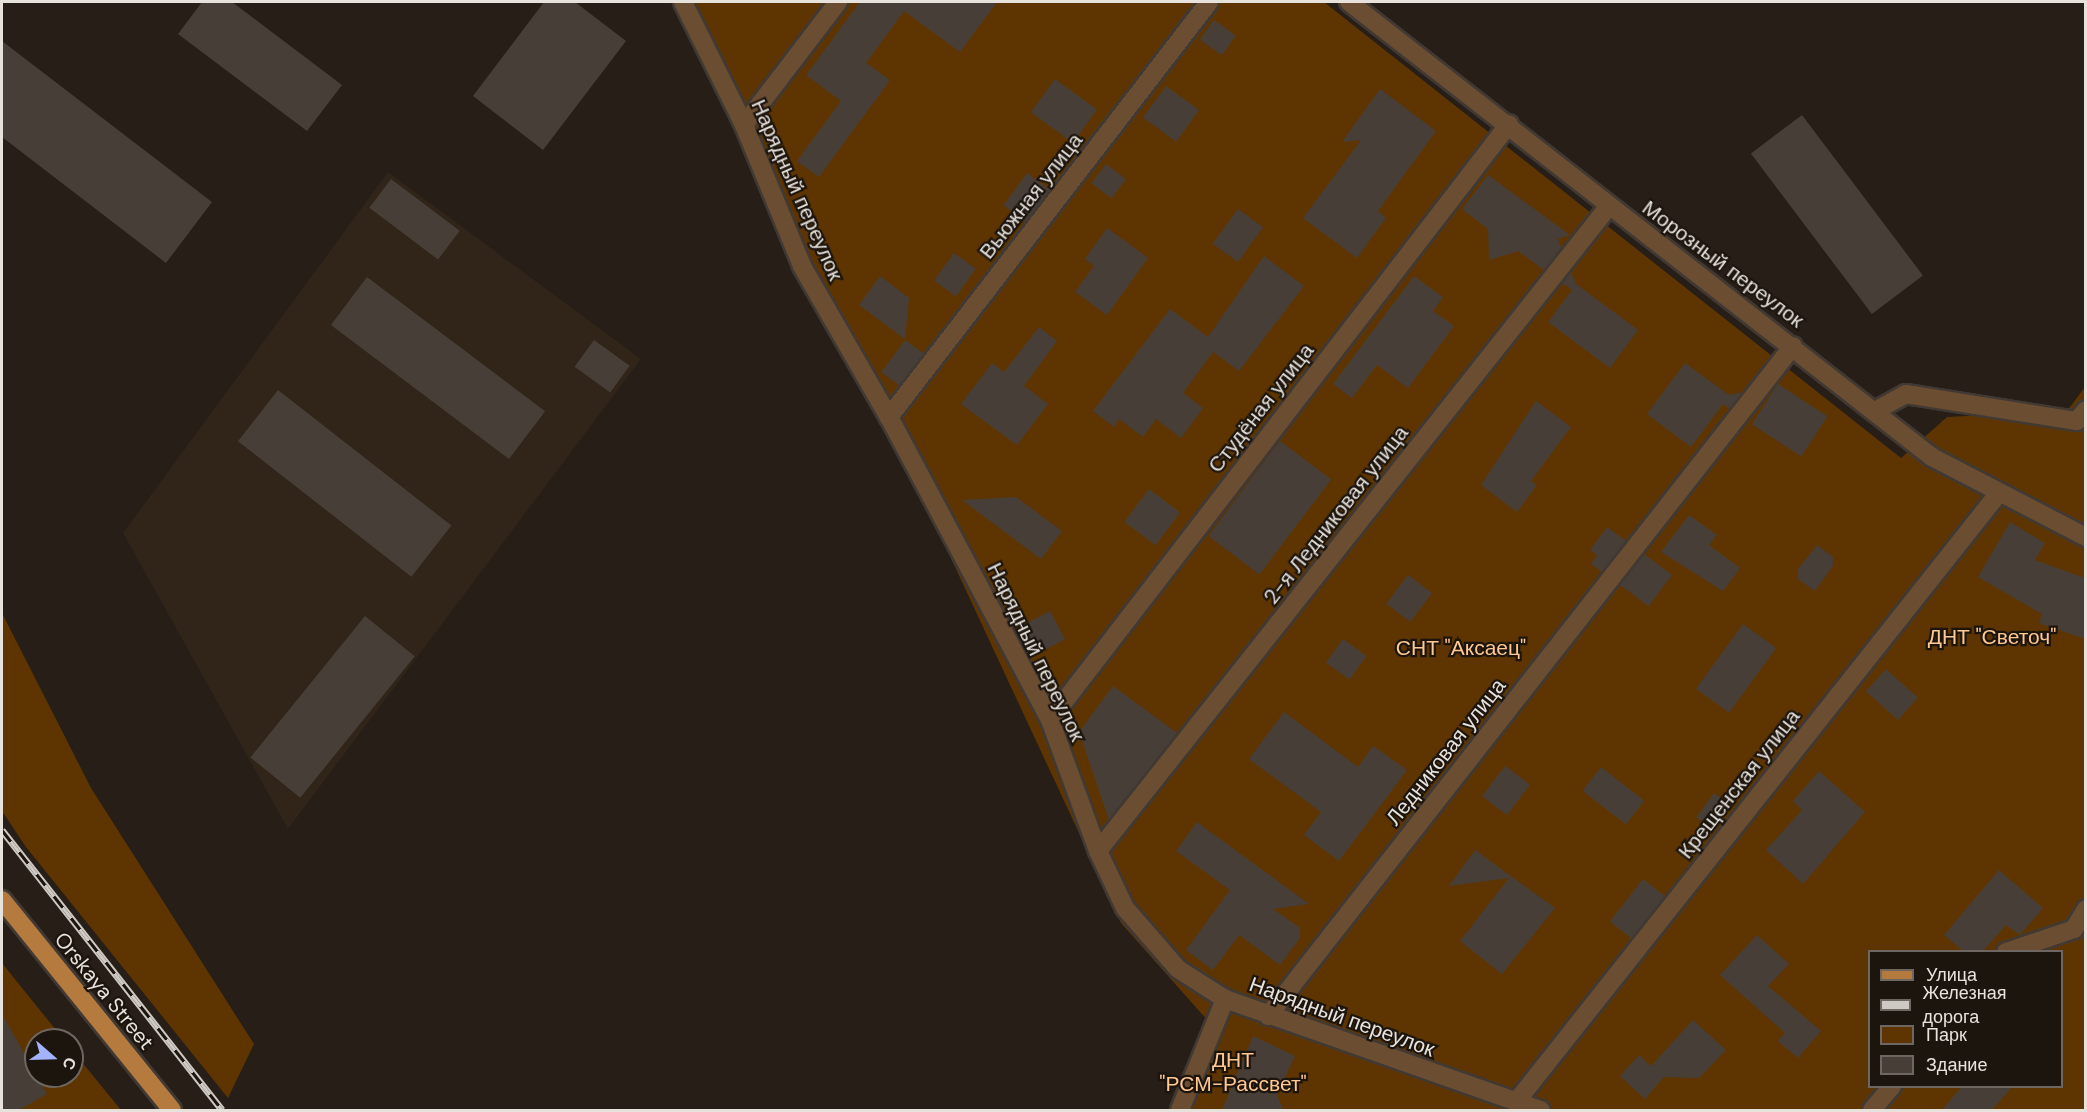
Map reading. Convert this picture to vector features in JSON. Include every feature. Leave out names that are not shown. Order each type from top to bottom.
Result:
[{"type":"main road","name":"Orskaya Street","points":[[2,900],[172,1110]]},
{"type":"street","name":"Нарядный переулок","points":[[683,2],[744,125],[802,266],[889,417],[1050,720],[1098,851],[1125,908],[1178,969],[1225,999],[1541,1110]]},
{"type":"street","points":[[744,125],[838,2]]},
{"type":"street","name":"Вьюжная улица","points":[[889,417],[1209,2]]},
{"type":"street","name":"Морозный переулок","points":[[1349,2],[1509,124],[1609,206],[1793,346],[1932,458],[2085,537]]},
{"type":"street","name":"Студёная улица","points":[[1050,720],[1509,124]]},
{"type":"street","name":"2-я Ледниковая улица","points":[[1098,851],[1609,206]]},
{"type":"street","name":"Ледниковая улица","points":[[1268,1016],[1793,346]]},
{"type":"street","points":[[1875,411],[1906,394],[2077,421],[2085,410]]},
{"type":"street","name":"Крещенская улица","points":[[1516,1102],[1998,494]]},
{"type":"street","points":[[2009,950],[2074,929],[2085,909]]},
{"type":"street","points":[[1180,1110],[1225,999]]},
{"type":"street","points":[[1872,1110],[1890,1088]]},
{"type":"shaded area","points":[[388,172],[641,359],[288,829],[123,533]]},
{"type":"green space","name":"СНТ \"Аксаец\"","points":[[673,2],[1324,2],[1901,458],[1947,417],[2067,411],[2085,387],[2085,1110],[1177,1110],[1209,1022],[1121,923],[887,421]]},
{"type":"green space","points":[[2,613],[91,788],[254,1044],[228,1098],[26,847],[2,811]]},
{"type":"green space","points":[[2,963],[54,1028],[24,1028],[24,1088],[84,1088],[84,1065],[121,1110],[2,1110]]},
{"type":"building","points":[[202,2],[232,2],[342,85],[307,131],[178,34]]},
{"type":"building","points":[[544,2],[575,2],[626,41],[543,150],[473,96]]},
{"type":"building","points":[[860,2],[997,2],[960,52],[904,11],[866,63],[890,80],[819,177],[797,161],[841,101],[806,75]]},
{"type":"building","points":[[1214,20],[1236,36],[1222,55],[1200,39]]},
{"type":"building","points":[[2,41],[212,202],[166,263],[2,137]]},
{"type":"building","points":[[1055,79],[1097,110],[1073,143],[1031,112]]},
{"type":"building","points":[[1166,86],[1199,110],[1176,142],[1143,118]]},
{"type":"building","points":[[1380,89],[1436,131],[1378,211],[1386,218],[1357,258],[1303,218],[1361,140],[1342,142]]},
{"type":"building","points":[[1802,115],[1923,276],[1872,314],[1751,154]]},
{"type":"building","points":[[1106,164],[1126,179],[1112,198],[1092,183]]},
{"type":"building","points":[[1027,173],[1050,190],[1027,222],[1003,205]]},
{"type":"building","points":[[1488,175],[1570,235],[1558,239],[1561,248],[1544,270],[1518,251],[1489,260],[1488,229],[1462,209]]},
{"type":"building","points":[[391,179],[460,231],[438,260],[369,208]]},
{"type":"building","points":[[1238,209],[1263,227],[1238,262],[1213,244]]},
{"type":"building","points":[[1107,228],[1148,258],[1107,315],[1075,292],[1094,266],[1085,259]]},
{"type":"building","points":[[954,253],[976,269],[956,296],[934,281]]},
{"type":"building","points":[[1264,256],[1304,286],[1239,371],[1213,352],[1183,393],[1203,408],[1181,438],[1156,419],[1143,437],[1119,419],[1114,427],[1093,411],[1170,309],[1208,337]]},
{"type":"building","points":[[1571,272],[1576,284],[1638,330],[1610,368],[1548,322],[1572,290],[1562,283]]},
{"type":"building","points":[[880,276],[909,298],[905,339],[859,305]]},
{"type":"building","points":[[1414,276],[1443,297],[1433,311],[1454,326],[1408,388],[1377,365],[1352,398],[1333,384]]},
{"type":"building","points":[[367,277],[545,411],[509,459],[331,325]]},
{"type":"building","points":[[1039,327],[1057,341],[1024,386],[1048,404],[1017,445],[961,404],[992,363],[1004,372]]},
{"type":"building","points":[[594,340],[630,366],[610,393],[575,367]]},
{"type":"building","points":[[905,340],[924,354],[901,386],[881,372]]},
{"type":"building","points":[[1685,363],[1729,395],[1743,392],[1730,409],[1723,404],[1691,447],[1647,414]]},
{"type":"building","points":[[1778,384],[1827,416],[1801,456],[1752,424]]},
{"type":"building","points":[[278,390],[451,525],[411,577],[238,441]]},
{"type":"building","points":[[1536,401],[1571,427],[1531,481],[1537,485],[1517,512],[1481,485]]},
{"type":"building","points":[[1280,441],[1331,480],[1259,575],[1208,536]]},
{"type":"building","points":[[1149,489],[1180,512],[1155,545],[1124,522]]},
{"type":"building","points":[[1016,497],[1062,531],[1041,559],[962,500]]},
{"type":"building","points":[[1689,515],[1717,535],[1709,545],[1740,568],[1723,591],[1661,552]]},
{"type":"building","points":[[2010,522],[2045,543],[2035,560],[2085,578],[2085,639],[2039,623],[2042,614],[1978,577]]},
{"type":"building","points":[[1607,527],[1626,541],[1602,572],[1591,564],[1597,555],[1590,550]]},
{"type":"building","points":[[1817,545],[1833,557],[1833,566],[1815,591],[1798,579],[1798,569]]},
{"type":"building","points":[[1644,554],[1672,575],[1648,606],[1621,585]]},
{"type":"building","points":[[1408,575],[1432,593],[1410,622],[1386,604]]},
{"type":"building","points":[[1050,611],[1065,639],[1039,653],[1024,625]]},
{"type":"building","points":[[365,616],[415,656],[300,798],[250,757]]},
{"type":"building","points":[[1743,624],[1776,648],[1729,713],[1696,689]]},
{"type":"building","points":[[1343,639],[1366,656],[1349,680],[1326,662]]},
{"type":"building","points":[[1886,669],[1918,698],[1898,720],[1866,691]]},
{"type":"building","points":[[1113,686],[1177,733],[1109,820],[1079,732]]},
{"type":"building","points":[[1284,712],[1358,767],[1373,746],[1407,770],[1339,861],[1304,835],[1321,812],[1249,759]]},
{"type":"building","points":[[1505,766],[1530,785],[1507,815],[1482,796]]},
{"type":"building","points":[[1601,767],[1644,801],[1626,825],[1583,791]]},
{"type":"building","points":[[1819,771],[1865,812],[1803,884],[1766,850],[1802,810],[1793,801]]},
{"type":"building","points":[[1714,793],[1732,806],[1714,830],[1696,817]]},
{"type":"building","points":[[1197,822],[1309,904],[1273,909],[1300,928],[1300,938],[1280,965],[1239,935],[1213,970],[1186,950],[1230,890],[1176,851]]},
{"type":"building","points":[[1475,850],[1555,908],[1502,974],[1460,941],[1509,878],[1449,886]]},
{"type":"building","points":[[1999,870],[2043,908],[2020,935],[2006,925],[1984,950],[1962,950],[1944,935]]},
{"type":"building","points":[[1643,879],[1665,896],[1632,939],[1610,922]]},
{"type":"building","points":[[1757,935],[1789,964],[1768,986],[1821,1031],[1798,1058],[1778,1041],[1785,1033],[1720,975]]},
{"type":"building","points":[[2,1014],[24,1053],[24,1088],[44,1088],[47,1094],[19,1110],[2,1110]]},
{"type":"building","points":[[1693,1020],[1726,1050],[1699,1078],[1664,1077],[1645,1099],[1620,1076],[1639,1055],[1651,1066]]},
{"type":"building","points":[[1253,1036],[1295,1056],[1277,1095],[1283,1110],[1222,1110]]},
{"type":"building","points":[[1960,1088],[2011,1088],[1992,1110],[1942,1110]]},
{"type":"railway","points":[[2,830],[222,1110]]},
{"type":"park label","name":"ДНТ \"Светоч\"","points":[[1992,637]]},
{"type":"park label","name":"ДНТ \"РСМ-Рассвет\"","points":[[1233,1072]]}]
